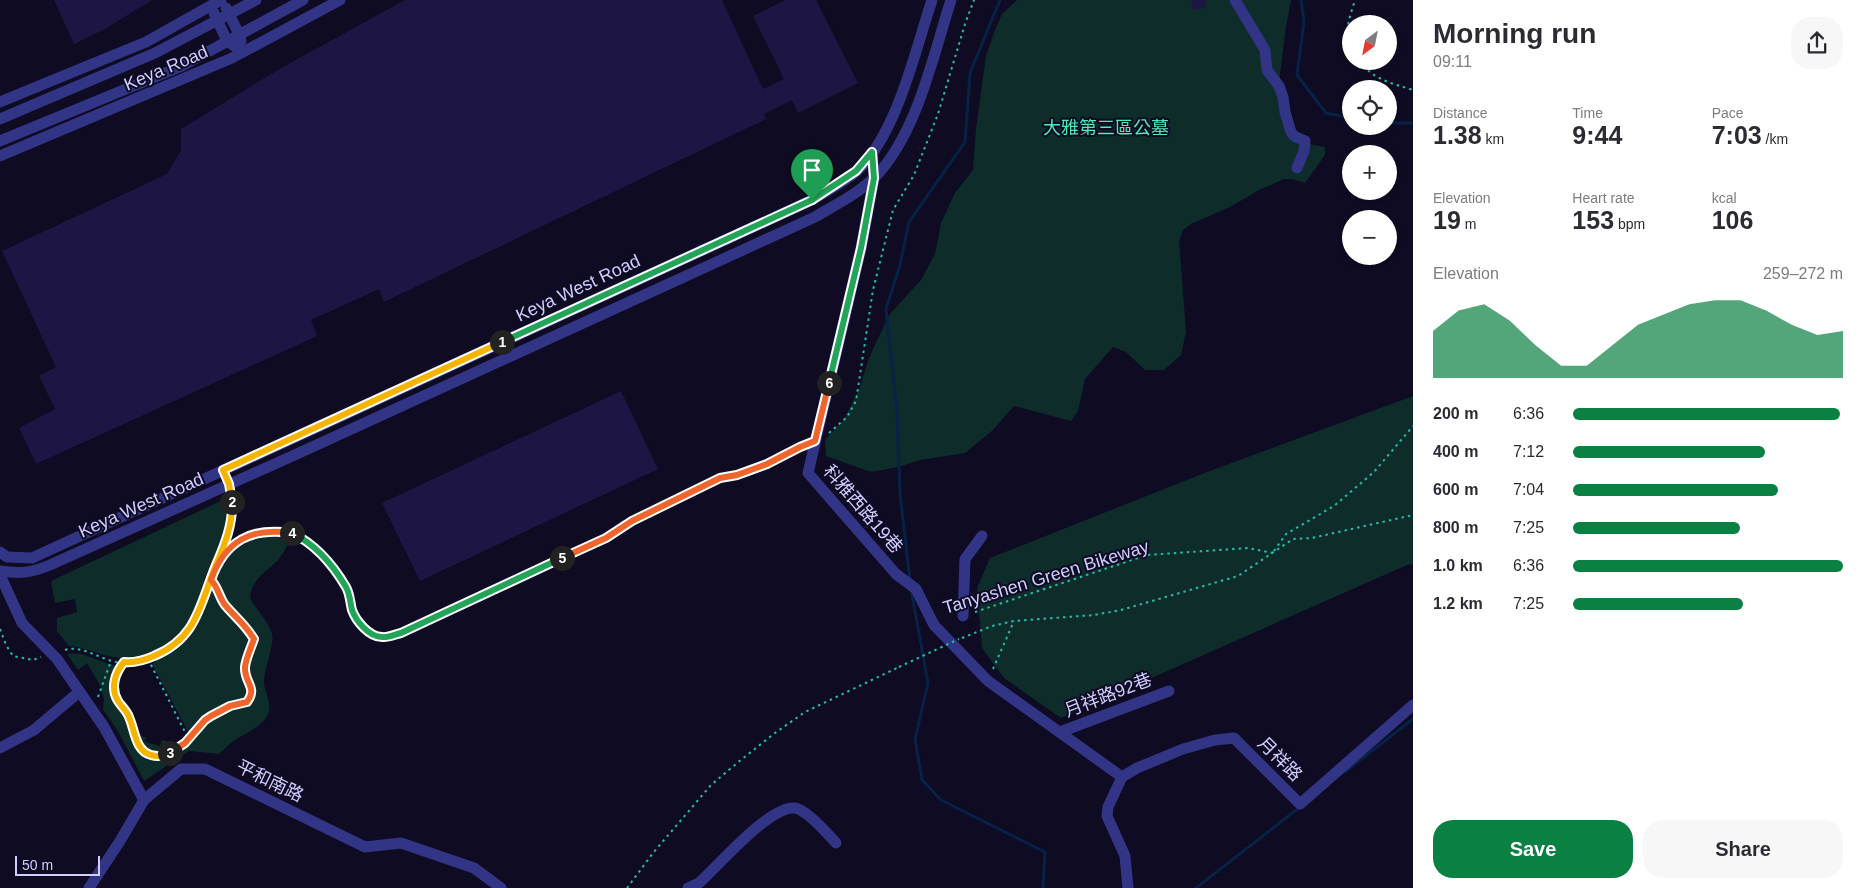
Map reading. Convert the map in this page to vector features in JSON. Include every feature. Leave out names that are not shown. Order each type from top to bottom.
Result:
[{"type":"street","name":"Keya Road","points":[[0,119],[156,53],[256,0]]},
{"type":"street","name":"Keya Road","points":[[0,141],[182,66],[302,0]]},
{"type":"street","name":"Keya Road","points":[[0,156],[187,78],[243,52],[340,0]]},
{"type":"street","name":"Keya West Road","points":[[0,552],[7,557],[32,558],[812,200],[856,171],[872,152],[887,128],[897,106],[932,0]]},
{"type":"street","name":"Keya West Road","points":[[0,573],[18,574],[32,572],[815,217],[842,201],[874,178],[892,156],[915,112],[951,0]]},
{"type":"street","points":[[1235,0],[1265,50],[1267,70],[1279,86],[1291,132],[1294,136],[1305,140],[1304,151],[1297,168]]},
{"type":"street","name":"Keya Road","points":[[0,102],[146,42],[216,1]]},
{"type":"street","points":[[216,1],[229,14],[239,34],[243,52]]},
{"type":"street","points":[[216,1],[217,20],[227,41],[243,52]]},
{"type":"street","name":"科雅西路19巷","points":[[872,152],[874,178],[861,248],[808,472],[896,574],[916,589],[934,625],[988,681],[1060,732]]},
{"type":"street","points":[[963,616],[965,559],[982,536]]},
{"type":"street","points":[[0,573],[22,623],[52,654],[104,727],[144,800]]},
{"type":"street","name":"月祥路92巷","points":[[1060,732],[1169,691]]},
{"type":"street","points":[[0,748],[34,730],[79,692]]},
{"type":"street","name":"月祥路","points":[[1122,777],[1137,768],[1184,749],[1215,740],[1234,738],[1300,804],[1413,705]]},
{"type":"street","points":[[1060,732],[1122,777],[1108,807],[1107,816],[1125,856],[1128,888]]},
{"type":"street","name":"平和南路","points":[[89,888],[144,800],[181,769],[205,769],[365,847],[401,843],[474,868],[501,888]]},
{"type":"street","points":[[688,888],[699,883],[768,818],[787,809],[796,808],[805,813],[836,843]]},
{"type":"path","points":[[218,561],[229,548],[246,537],[261,532],[277,531],[292,533],[307,540],[322,555],[348,589],[352,611],[356,618],[373,634],[383,638],[401,633],[606,538],[632,521],[720,478],[737,475],[760,467],[822,438],[847,417],[856,401],[872,290],[893,210],[914,176],[931,132],[974,0]]},
{"type":"path","points":[[1349,15],[1354,0]]},
{"type":"path","points":[[1367,70],[1371,75],[1413,90]]},
{"type":"path","points":[[1272,553],[1286,534],[1334,506],[1374,472],[1413,426]]},
{"type":"path","points":[[0,628],[6,645],[13,656],[33,660],[70,649],[111,661],[124,662],[148,659],[162,653],[182,640],[192,626],[211,580],[226,542],[231,520],[232,504],[229,484]]},
{"type":"path","points":[[627,888],[653,852],[711,785],[742,759],[806,712],[899,667],[992,626],[1014,621],[1094,615],[1121,610],[1238,576],[1292,539],[1312,538],[1413,515]]},
{"type":"path","name":"Tanyashen Green Bikeway","points":[[963,616],[1147,555],[1248,548],[1272,553]]},
{"type":"path","points":[[124,662],[115,676],[115,696],[129,716],[140,749],[147,754],[159,757],[167,755],[189,740],[205,720],[220,710],[247,702],[252,689],[246,678],[245,666],[254,639],[243,623],[226,606],[218,589],[211,580]]},
{"type":"path","name":"Tanyashen Green Bikeway","points":[[988,681],[1014,621]]},
{"type":"path","points":[[148,659],[189,740]]},
{"type":"path","points":[[98,697],[111,661]]},
{"type":"green space","name":"大雅第三區公墓","points":[[1017,0],[1291,0],[1280,74],[1280,100],[1295,138],[1313,145],[1325,147],[1325,155],[1305,183],[1293,179],[1284,179],[1259,190],[1230,207],[1191,224],[1183,230],[1179,241],[1186,332],[1181,355],[1164,370],[1145,370],[1126,352],[1113,347],[1085,379],[1078,411],[1071,421],[1014,406],[993,430],[965,453],[920,460],[898,467],[871,472],[826,456],[825,440],[844,419],[859,390],[869,358],[889,315],[921,280],[935,254],[941,223],[955,193],[973,170],[976,129],[986,56],[1002,14]]},
{"type":"green space","points":[[1413,396],[1413,564],[1061,718],[1004,678],[982,648],[977,588],[990,558],[1202,474]]},
{"type":"green space","points":[[227,498],[228,519],[222,540],[206,575],[200,600],[190,621],[173,640],[163,648],[151,653],[139,657],[126,658],[113,657],[69,646],[57,631],[57,618],[77,612],[75,599],[55,603],[51,581]]},
{"type":"green space","points":[[268,536],[292,538],[279,559],[256,581],[250,598],[268,624],[273,638],[264,679],[269,702],[267,716],[260,724],[233,741],[219,754],[189,751],[144,781],[119,733],[103,709],[104,699],[100,685],[87,663],[78,670],[67,654],[79,654],[117,666],[112,673],[110,683],[112,692],[129,723],[138,749],[151,757],[161,758],[177,752],[209,720],[223,712],[247,705],[251,699],[253,689],[248,663],[255,640],[242,616],[227,605],[219,584],[213,577],[228,554],[249,541]]},
{"type":"green space","points":[[212,585],[219,601],[236,619],[249,638],[242,665],[243,680],[249,691],[243,701],[226,704],[212,711],[190,735],[152,664],[185,643],[200,620]]},
{"type":"green space","points":[[138,736],[146,737],[145,742],[160,746],[162,740],[181,744],[168,752],[155,754],[145,750]]},
{"type":"building","points":[[54,0],[152,0],[105,29],[74,44]]},
{"type":"building","points":[[405,0],[722,0],[763,89],[784,79],[753,16],[785,0],[816,0],[858,83],[798,113],[792,100],[764,114],[766,119],[384,302],[379,289],[311,320],[317,336],[36,464],[19,428],[55,409],[39,376],[56,367],[2,251],[167,174],[181,150],[181,129],[281,68]]},
{"type":"building","points":[[1191,0],[1205,0],[1206,8],[1193,10]]},
{"type":"building","points":[[621,391],[658,469],[420,581],[382,503]]},
{"type":"waterway","points":[[910,580],[900,494],[897,412],[886,309],[900,265],[909,222],[965,142],[970,73],[1000,0]]},
{"type":"waterway","points":[[1301,0],[1304,22],[1297,75],[1326,113],[1342,116]]},
{"type":"waterway","points":[[1397,123],[1413,123]]},
{"type":"waterway","points":[[911,589],[928,683],[915,739],[922,780],[941,800],[1045,852],[1043,888]]},
{"type":"waterway","points":[[1346,771],[1413,719]]},
{"type":"waterway","points":[[1196,888],[1300,807]]},
{"type":"route","points":[[812,200],[223,470],[229,484],[232,504],[231,520],[226,542],[217,563],[212,577],[205,598],[192,626],[182,640],[162,653],[145,660],[124,662],[115,676],[115,696],[129,716],[140,749],[154,756],[167,755],[185,743],[205,720],[220,710],[247,702],[250,697],[252,689],[246,678],[245,666],[254,639],[243,623],[226,606],[214,582],[211,580],[217,563],[229,548],[246,537],[261,532],[277,531],[292,533],[307,540],[322,555],[348,589],[352,611],[361,625],[373,634],[383,638],[401,633],[606,538],[632,521],[720,478],[737,475],[767,464],[815,441],[861,248],[874,178],[872,152],[856,171],[812,200]]}]
